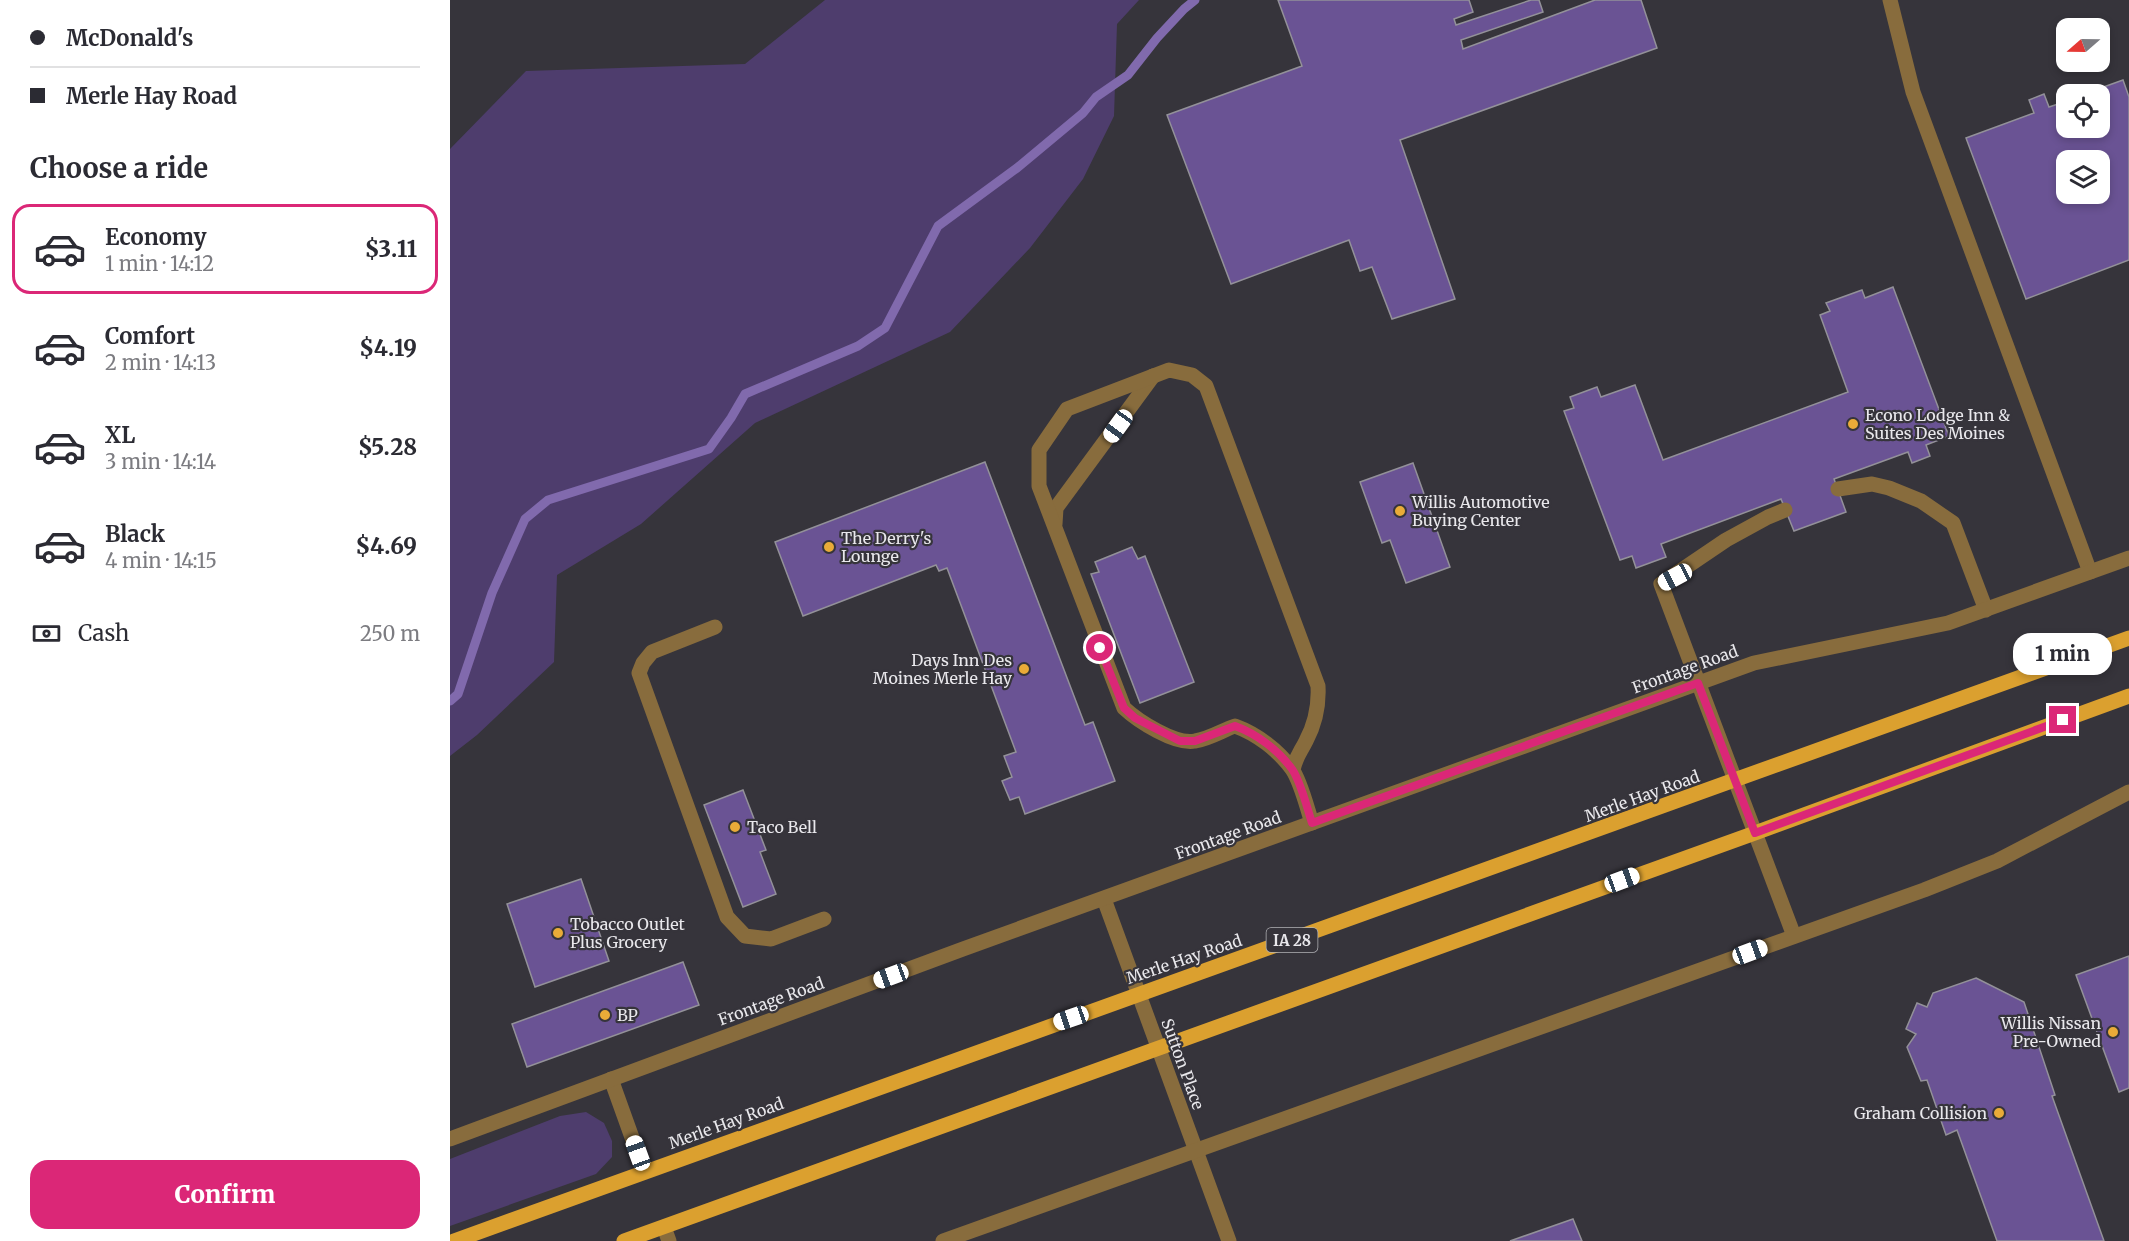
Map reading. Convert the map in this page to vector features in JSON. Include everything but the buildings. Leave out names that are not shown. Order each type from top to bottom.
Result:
[{"type":"main road","name":"Merle Hay Road","points":[[454,1241],[644,1171],[1735,782],[2129,638]]},
{"type":"main road","points":[[624,1241],[666,1234],[1158,1047],[2129,696]]},
{"type":"street","points":[[1890,0],[1913,92],[2090,572]]},
{"type":"street","points":[[1293,770],[1296,755],[1306,741],[1314,720],[1319,702],[1318,686],[1206,386],[1192,375],[1169,370],[1067,409],[1039,450],[1040,486],[1124,708],[1135,718],[1180,741],[1195,741],[1235,726],[1250,731],[1271,747],[1293,770],[1312,823]]},
{"type":"street","points":[[1054,527],[1056,508],[1153,376]]},
{"type":"street","points":[[1838,489],[1872,484],[1889,488],[1921,501],[1953,523],[1986,610]]},
{"type":"street","points":[[1785,510],[1726,540],[1675,577],[1661,584],[1794,936]]},
{"type":"street","name":"Frontage Road","points":[[450,1139],[963,949],[1754,663],[1948,623],[2129,558]]},
{"type":"street","points":[[715,627],[652,652],[643,663],[639,674],[727,917],[745,936],[771,939],[824,919]]},
{"type":"street","points":[[943,1241],[1997,861],[2129,792]]},
{"type":"street","name":"Sutton Place","points":[[1104,899],[1229,1241]]},
{"type":"street","points":[[611,1079],[644,1171]]},
{"type":"shaded area","points":[[825,0],[1139,0],[1117,24],[1114,116],[1083,179],[1030,248],[950,332],[755,423],[641,524],[557,575],[554,662],[477,735],[450,756],[450,149],[526,71],[745,64]]},
{"type":"shaded area","points":[[586,1112],[604,1123],[612,1141],[612,1157],[596,1174],[450,1226],[450,1159],[560,1116]]},
{"type":"waterway","points":[[450,701],[458,694],[492,593],[525,519],[548,500],[709,449],[745,394],[858,346],[885,328],[938,226],[1017,168],[1083,113],[1096,97],[1128,75],[1157,38],[1195,0]]},
{"type":"place","name":"Econo Lodge Inn & Suites Des Moines","points":[[1853,424]]},
{"type":"place","name":"Willis Automotive Buying Center","points":[[1400,511]]},
{"type":"place","name":"The Derry's Lounge","points":[[829,547]]},
{"type":"place","name":"Days Inn Des Moines Merle Hay","points":[[1024,669]]},
{"type":"place","name":"Taco Bell","points":[[735,827]]},
{"type":"place","name":"Tobacco Outlet Plus Grocery","points":[[558,933]]},
{"type":"place","name":"BP","points":[[605,1015]]},
{"type":"place","name":"Willis Nissan Pre-Owned","points":[[2113,1032]]},
{"type":"place","name":"Graham Collision","points":[[1999,1113]]},
{"type":"route","points":[[1100,648],[1124,708],[1135,718],[1180,741],[1195,741],[1235,726],[1250,731],[1271,747],[1293,770],[1312,823],[1698,683],[1755,833],[2063,720]]}]
